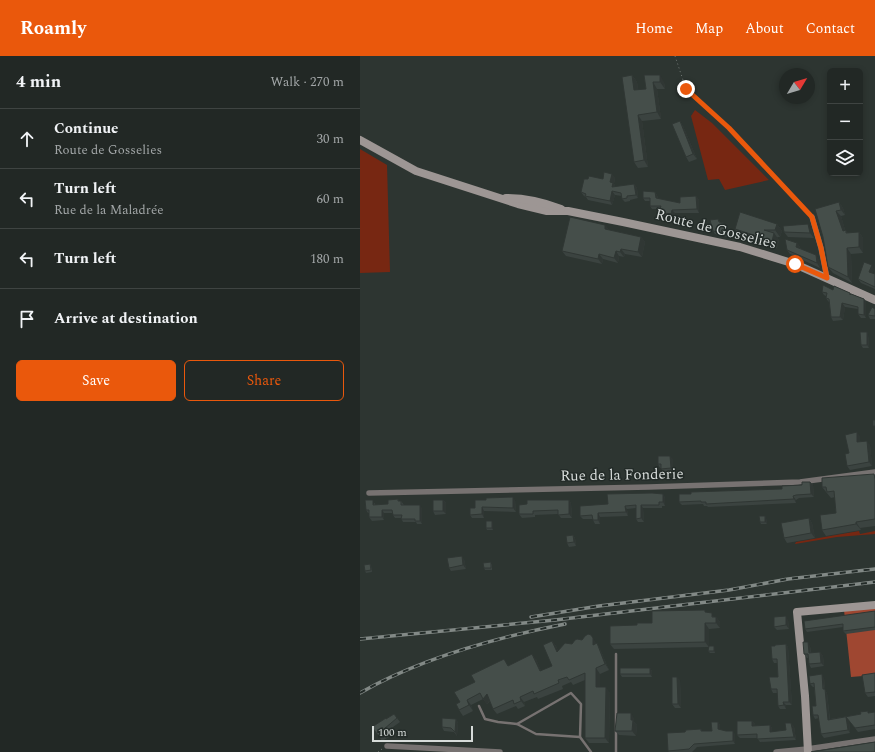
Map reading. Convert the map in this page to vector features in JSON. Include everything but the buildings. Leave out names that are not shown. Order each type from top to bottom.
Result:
[{"type":"main road","name":"Route de Gosselies","points":[[360,140],[416,171],[518,204],[547,211],[568,211],[740,247],[795,264],[875,300]]},
{"type":"main road","points":[[807,750],[805,696],[797,612],[875,605]]},
{"type":"street","points":[[812,217],[821,248],[827,278]]},
{"type":"street","name":"Rue de la Fonderie","points":[[369,493],[800,482],[875,472]]},
{"type":"street","points":[[776,752],[807,750],[875,739]]},
{"type":"street","points":[[386,746],[500,752]]},
{"type":"lane","points":[[616,654],[616,752]]},
{"type":"lane","points":[[517,724],[571,693],[581,704],[580,738],[591,752]]},
{"type":"lane","points":[[479,706],[485,718],[498,722],[517,724],[536,734],[580,738]]},
{"type":"path","points":[[675,56],[686,89],[729,128],[812,217]]},
{"type":"shaded area","points":[[695,110],[712,123],[769,180],[725,190],[719,179],[708,180],[691,116]]},
{"type":"shaded area","points":[[360,149],[387,165],[390,272],[360,273]]},
{"type":"shaded area","points":[[859,531],[860,534],[875,531],[875,534],[837,537],[795,544],[796,542]]},
{"type":"shaded area","points":[[875,608],[875,675],[851,677],[844,610]]},
{"type":"railway","points":[[531,617],[599,606],[729,590],[788,579],[875,569]]},
{"type":"railway","points":[[360,639],[555,620],[875,582]]},
{"type":"railway","points":[[360,693],[383,681],[433,660],[513,635],[565,624]]},
{"type":"route","points":[[686,89],[729,128],[812,217],[821,248],[827,278],[795,264]]}]
